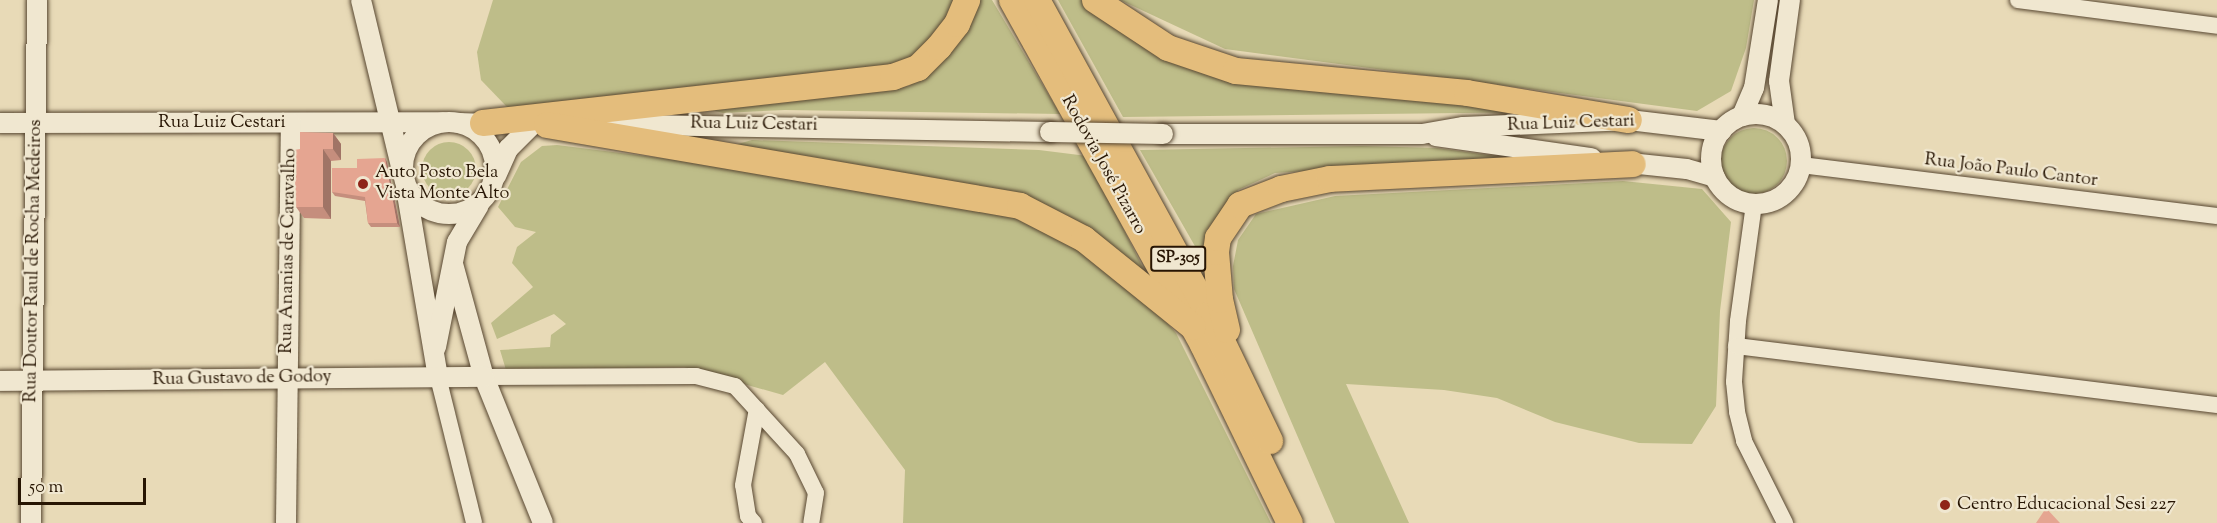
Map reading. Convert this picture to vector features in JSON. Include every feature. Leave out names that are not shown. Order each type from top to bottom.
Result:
[{"type":"main road","points":[[483,123],[893,77],[918,68],[939,47],[957,24],[967,0]]},
{"type":"main road","name":"Rodovia José Pizarro","points":[[1012,0],[1193,327],[1290,523]]},
{"type":"main road","name":"Rodovia José Pizarro","points":[[1037,0],[1236,370],[1308,523]]},
{"type":"main road","points":[[1095,0],[1168,48],[1236,71],[1467,93],[1629,120]]},
{"type":"main road","points":[[539,125],[1020,206],[1083,239],[1193,327]]},
{"type":"main road","points":[[1236,370],[1220,300],[1215,252],[1218,238],[1240,205],[1281,189],[1330,179],[1633,164]]},
{"type":"street","name":"Rua Doutor Raul de Rocha Medeiros","points":[[31,523],[37,0]]},
{"type":"street","points":[[360,0],[391,120],[404,180],[436,368],[474,523]]},
{"type":"street","points":[[1742,116],[1754,88],[1768,0]]},
{"type":"street","points":[[1785,124],[1757,114],[1742,116],[1721,131],[1712,153],[1714,177],[1732,198],[1754,204],[1782,197],[1798,177],[1801,150],[1785,124],[1779,102],[1779,81],[1790,0]]},
{"type":"street","points":[[2018,0],[2217,26]]},
{"type":"street","name":"Rua Luiz Cestari","points":[[0,123],[291,123],[391,120],[539,125],[640,122],[1163,134],[1422,134],[1633,164],[1687,169],[1714,177]]},
{"type":"street","name":"Rua Luiz Cestari","points":[[1422,134],[1463,127],[1629,120],[1721,131]]},
{"type":"street","points":[[450,122],[470,127],[489,145],[494,158],[489,190],[465,212],[438,214],[414,199],[404,180],[409,145],[429,126],[450,122]]},
{"type":"street","name":"Rua Ananias de Caravalho","points":[[286,523],[291,123]]},
{"type":"street","points":[[436,368],[458,242],[489,190],[508,150],[539,125]]},
{"type":"street","name":"Rua João Paulo Cantor","points":[[1801,165],[2217,216]]},
{"type":"street","points":[[1754,204],[1738,321],[1734,382],[1744,441],[1785,523]]},
{"type":"street","points":[[453,264],[484,377],[543,523]]},
{"type":"street","points":[[1736,346],[2217,405]]},
{"type":"street","name":"Rua Gustavo de Godoy","points":[[0,381],[288,379],[436,368],[484,377]]},
{"type":"street","points":[[484,377],[696,376],[735,386],[797,454],[816,493],[811,523]]},
{"type":"street","points":[[754,523],[748,516],[743,485],[757,409]]},
{"type":"shaded area","points":[[493,0],[957,0],[943,28],[912,61],[888,71],[508,108],[481,80],[477,52]]},
{"type":"shaded area","points":[[979,0],[992,0],[1060,114],[785,110],[723,113],[700,107],[909,86],[950,51]]},
{"type":"shaded area","points":[[1058,0],[1081,0],[1120,29],[1187,67],[1548,112],[1123,117]]},
{"type":"shaded area","points":[[1120,0],[1754,0],[1746,48],[1731,91],[1697,111],[1225,49]]},
{"type":"shaded area","points":[[1754,128],[1767,131],[1777,138],[1784,148],[1787,161],[1784,174],[1777,184],[1767,191],[1754,194],[1741,191],[1731,184],[1724,174],[1721,161],[1724,148],[1731,138],[1741,131]]},
{"type":"shaded area","points":[[752,140],[1039,150],[1087,156],[1149,280],[1074,223],[727,147]]},
{"type":"shaded area","points":[[444,142],[454,142],[464,146],[472,154],[476,169],[472,184],[464,192],[454,196],[444,196],[434,192],[426,184],[422,174],[422,164],[426,154],[434,146]]},
{"type":"shaded area","points":[[557,145],[741,168],[993,209],[1044,225],[1146,299],[1176,333],[1271,523],[903,523],[905,470],[825,362],[783,395],[684,367],[506,370],[500,350],[550,347],[551,335],[566,324],[554,314],[497,339],[491,323],[533,287],[512,263],[517,247],[536,232],[515,227],[498,207],[521,162],[542,146]]},
{"type":"shaded area","points":[[1362,146],[1437,148],[1510,158],[1275,173],[1238,190],[1206,231],[1208,269],[1140,150]]},
{"type":"shaded area","points":[[1623,181],[1702,189],[1731,222],[1720,311],[1716,406],[1692,444],[1639,443],[1555,422],[1497,398],[1444,390],[1346,384],[1409,523],[1335,523],[1234,289],[1233,266],[1238,240],[1256,214],[1335,196]]},
{"type":"building","points":[[300,132],[333,133],[333,149],[323,149],[323,207],[296,207],[294,150],[300,149]]},
{"type":"building","name":"Auto Posto Bela Vista Monte Alto","points":[[385,158],[397,223],[368,223],[365,197],[332,192],[332,168],[357,168],[357,159]]},
{"type":"building","points":[[2046,508],[2060,523],[2036,523]]},
{"type":"place","name":"Auto Posto Bela Vista Monte Alto","points":[[363,184]]},
{"type":"place","name":"Centro Educacional Sesi 227","points":[[1945,505]]}]
